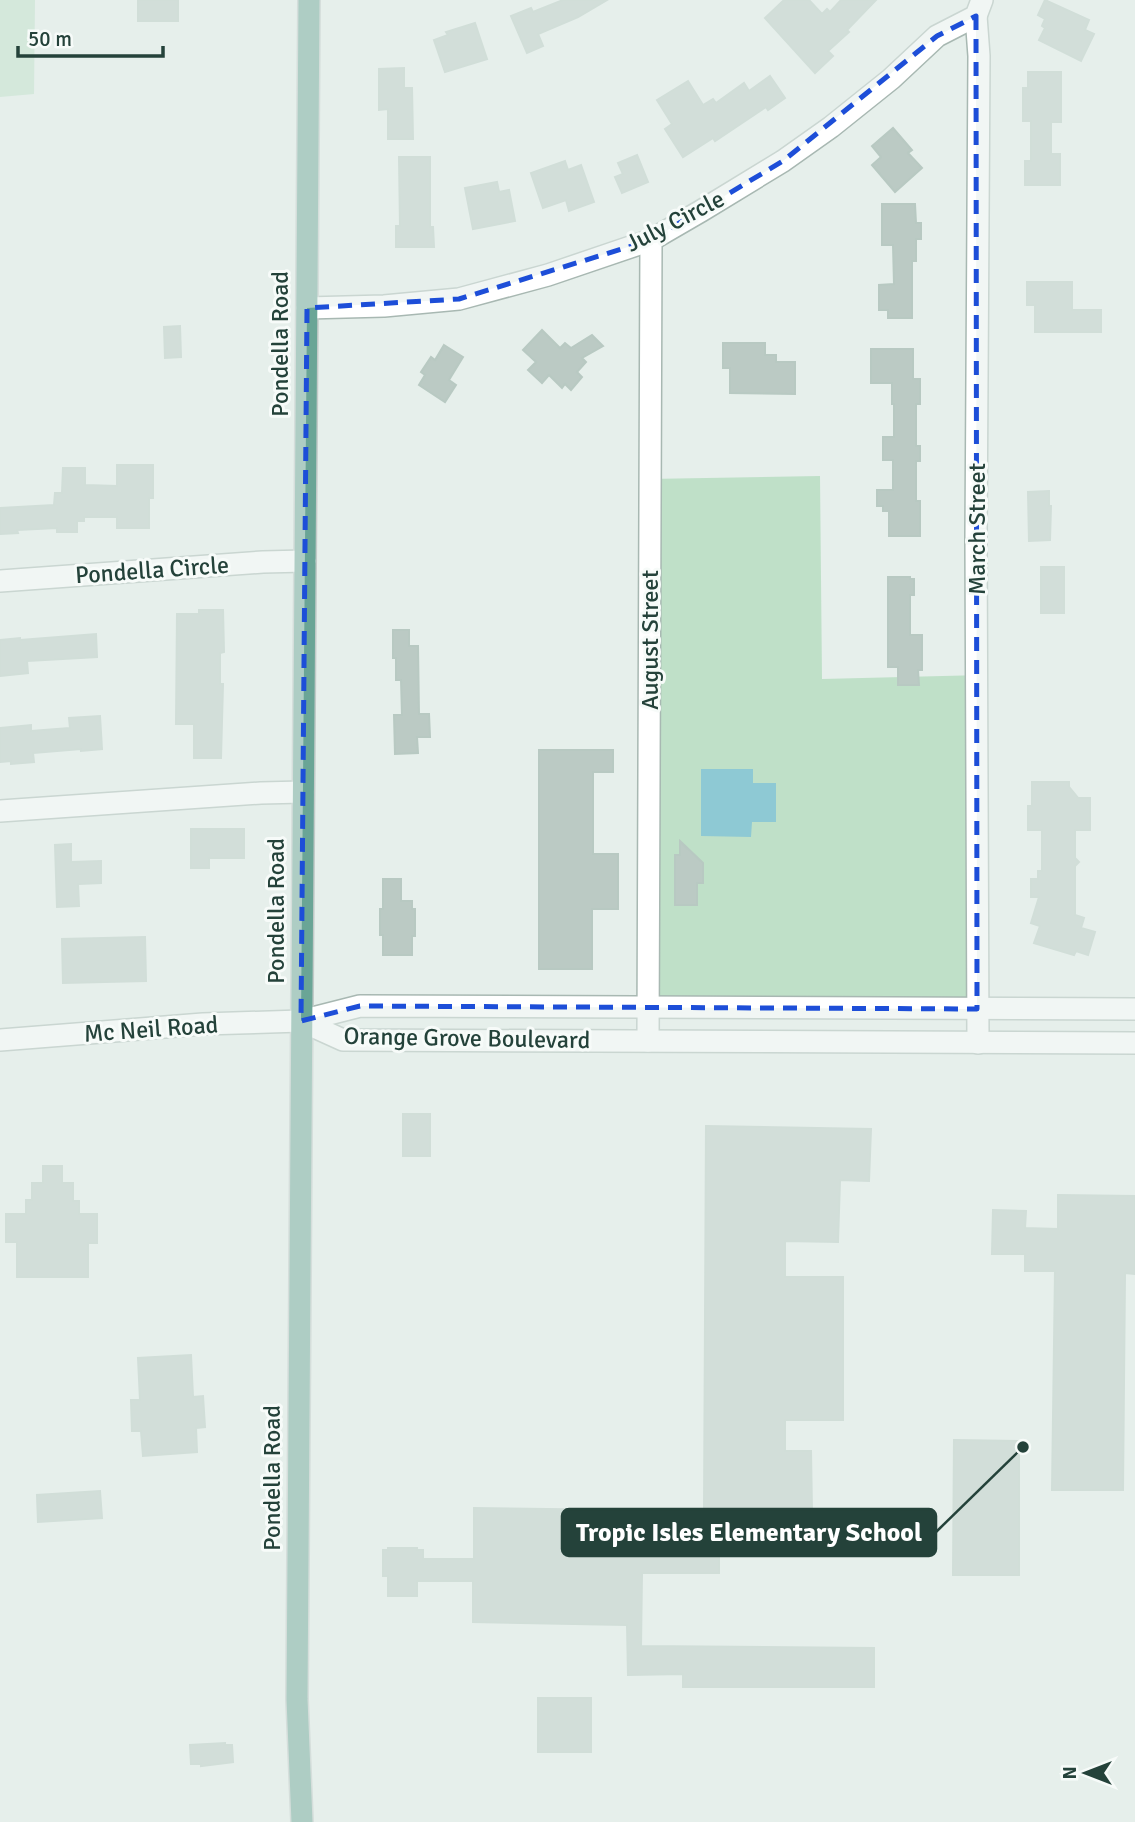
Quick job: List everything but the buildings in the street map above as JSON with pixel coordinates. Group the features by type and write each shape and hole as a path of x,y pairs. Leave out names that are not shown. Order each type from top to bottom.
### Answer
{"main road":[{"name":"Pondella Road","path":"302,1822 297,1699 309,0"}],"street":[{"name":"July Circle","path":"307,308 384,306 458,299 548,275 651,240 793,154 881,87 937,36 979,8"},
{"name":"March Street","path":"978,1043 976,524 979,8"},
{"name":"August Street","path":"648,1041 651,240"},
{"name":"Pondella Circle","path":"0,581 305,561"},
{"path":"0,811 303,792"},
{"name":"Orange Grove Boulevard","path":"301,1021 360,1006 1135,1009"},
{"path":"512,1007 512,1041"},
{"name":"Orange Grove Boulevard","path":"301,1021 344,1040 1135,1043"},
{"name":"Mc Neil Road","path":"0,1040 203,1024 301,1021"}],"highlighted area":[{"path":"976,16 977,1009 360,1006 301,1021 307,308 459,299 651,240 783,161 937,36"}],"green space":[{"path":"0,0 35,0 34,94 0,97"},
{"path":"820,476 822,679 983,675 985,998 654,997 648,479"}],"water":[{"path":"701,769 753,769 753,783 776,783 776,822 752,822 751,837 701,836"}],"place":[{"name":"Tropic Isles Elementary School","path":"1023,1447"}]}
